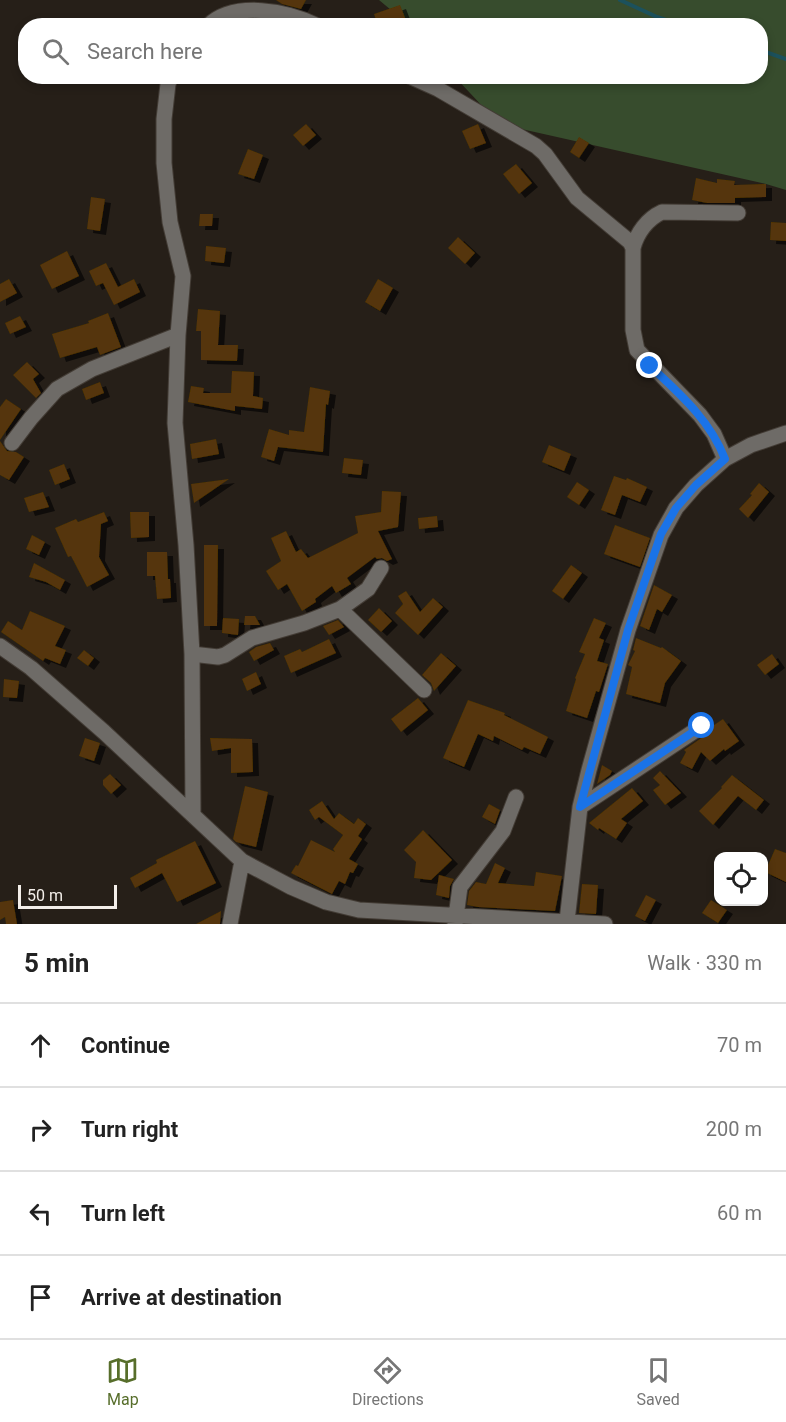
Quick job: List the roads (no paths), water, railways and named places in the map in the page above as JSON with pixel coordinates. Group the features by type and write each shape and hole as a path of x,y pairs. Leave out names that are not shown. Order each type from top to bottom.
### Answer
{"street":[{"path":"218,18 224,13 242,10 271,11 300,18"},
{"path":"168,84 164,119 164,163 170,222 183,276 175,423 186,545 192,654 193,814"},
{"path":"427,84 536,146 545,154 577,198 626,237 633,248"},
{"path":"725,459 714,434 700,415 637,350 633,330 633,248 639,232 654,216 662,212 738,213"},
{"path":"12,443 57,389 92,369 178,335"},
{"path":"567,921 580,807 628,630 661,534 676,508 696,485 725,459 751,445 786,433"},
{"path":"192,654 218,657 225,655 252,638 304,623 340,609 368,589 381,568"},
{"path":"340,609 424,690"},
{"path":"0,646 39,675 242,861 291,887 336,906 358,910 456,920 567,921 605,924"},
{"path":"580,807 702,726"},
{"path":"456,920 459,892 463,882 503,831 516,797"},
{"path":"230,924 242,861"}],"waterway":[{"path":"620,0 660,18"},
{"path":"768,53 786,59"}]}
